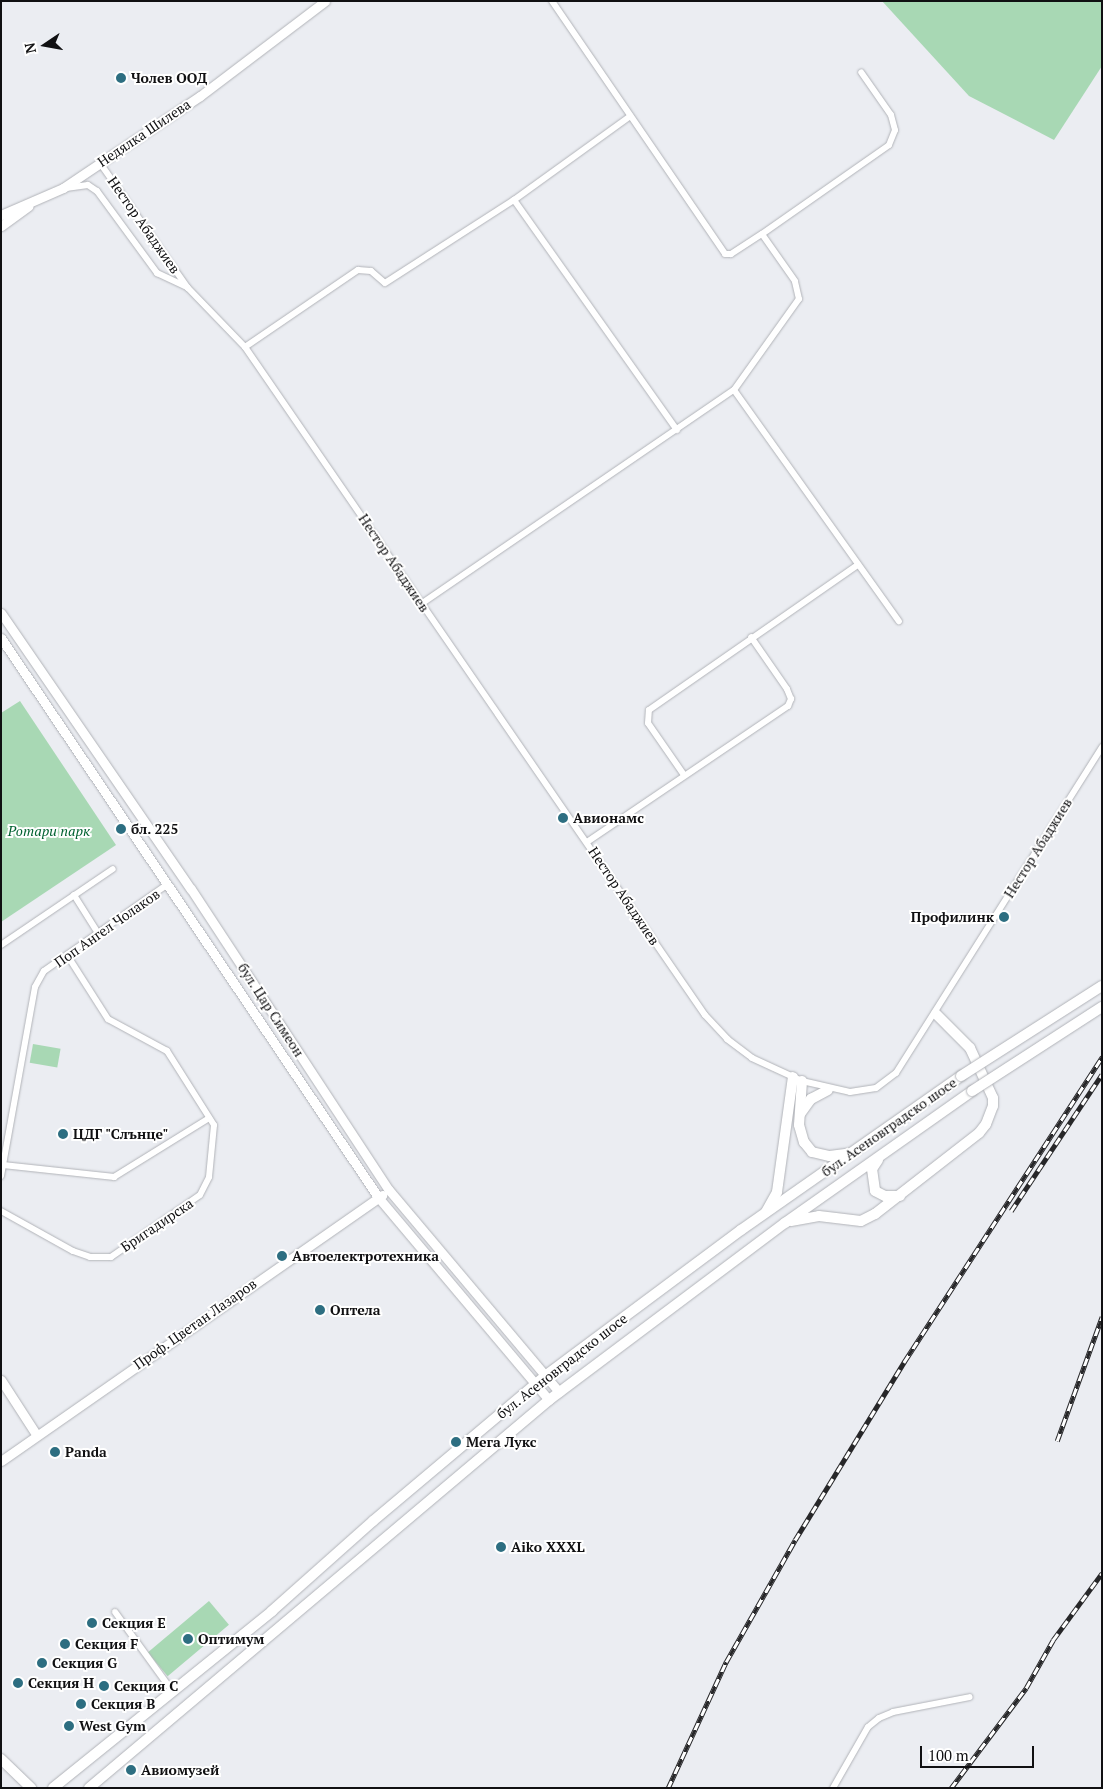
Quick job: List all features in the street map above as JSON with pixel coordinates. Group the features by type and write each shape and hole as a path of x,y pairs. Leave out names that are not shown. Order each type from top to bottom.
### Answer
{"main road":[{"name":"Недялка Шилева","path":"1,215 31,204 63,188 200,96 325,1"},
{"name":"Недялка Шилева","path":"1,226 17,217 31,204"},
{"name":"бул. Цар Симеон","path":"3,618 191,889 389,1190 559,1392"},
{"name":"бул. Цар Симеон","path":"1,638 378,1198 549,1400"},
{"name":"бул. Асеновградско шосе","path":"53,1788 173,1692 545,1376 766,1213 961,1076 1102,986"},
{"name":"бул. Асеновградско шосе","path":"89,1788 559,1392 786,1223 972,1091 1102,1007"},
{"path":"786,1223 819,1216 861,1221 900,1196 979,1134 993,1106 992,1098 970,1048 936,1014"},
{"path":"797,1079 799,1114 804,1142 812,1152 830,1156 855,1152"},
{"path":"766,1213 777,1192 797,1079"},
{"path":"799,1114 811,1099 828,1090"},
{"path":"882,1155 872,1169 875,1191 885,1196 900,1196"},
{"name":"Проф. Цветан Лазаров","path":"1,1461 36,1434 389,1190"},
{"path":"1,1380 36,1434"},
{"path":"1,1759 31,1788"}],"street":[{"path":"552,1 719,249 731,254 890,145 895,130 891,115 861,72"},
{"path":"245,347 358,270 371,270 385,283 514,200 629,117"},
{"name":"Нестор Абаджиев","path":"100,163 188,288 245,347 705,1016 727,1039 752,1058 797,1079 828,1090 850,1092 876,1088 896,1073 936,1014 1102,747"},
{"name":"Нестор Абаджиев","path":"63,188 88,185 97,191 157,273 188,288"},
{"path":"514,200 677,430"},
{"path":"421,604 734,390 799,299 795,281 762,234"},
{"path":"734,390 899,621"},
{"path":"684,776 648,723 649,710 751,637 858,565"},
{"path":"587,842 788,706 791,699 787,689 751,637"},
{"path":"2,945 113,869"},
{"name":"Поп Ангел Чолаков","path":"1,1176 35,987 44,972 168,884"},
{"path":"74,895 98,933"},
{"name":"Бригадирска","path":"1,1211 73,1251 90,1257 110,1256 200,1196 210,1177 214,1125 168,1051 108,1019 67,955"},
{"path":"3,1165 114,1176 209,1118"},
{"path":"115,1612 173,1692"},
{"path":"833,1788 868,1727 879,1718 893,1712 970,1697"}],"green space":[{"path":"882,1 1102,1 1102,66 1054,140 969,96"},
{"name":"Ротари парк","path":"20,701 116,845 1,922 1,713"},
{"path":"33,1044 61,1049 57,1068 30,1063"},
{"name":"Оптимум","path":"209,1601 229,1625 168,1676 148,1652"}],"railway":[{"path":"668,1788 726,1662 795,1540 904,1362 1102,1057"},
{"path":"1011,1211 1102,1074"},
{"path":"1057,1441 1102,1317"},
{"path":"951,1788 1026,1688 1053,1640 1102,1573"}],"place":[{"name":"Чолев ООД","path":"121,78"},
{"name":"Авионамс","path":"563,818"},
{"name":"бл. 225","path":"121,829"},
{"name":"Профилинк","path":"1004,917"},
{"name":"ЦДГ \"Слънце\"","path":"63,1134"},
{"name":"Автоелектротехника","path":"282,1256"},
{"name":"Оптела","path":"320,1310"},
{"name":"Мега Лукс","path":"456,1442"},
{"name":"Panda","path":"55,1452"},
{"name":"Aiko XXXL","path":"501,1547"},
{"name":"Секция E","path":"92,1623"},
{"name":"Оптимум","path":"188,1639"},
{"name":"Секция F","path":"65,1644"},
{"name":"Секция G","path":"42,1663"},
{"name":"Секция H","path":"18,1683"},
{"name":"Секция C","path":"104,1686"},
{"name":"Секция B","path":"81,1704"},
{"name":"West Gym","path":"69,1726"},
{"name":"Авиомузей","path":"131,1770"}]}
